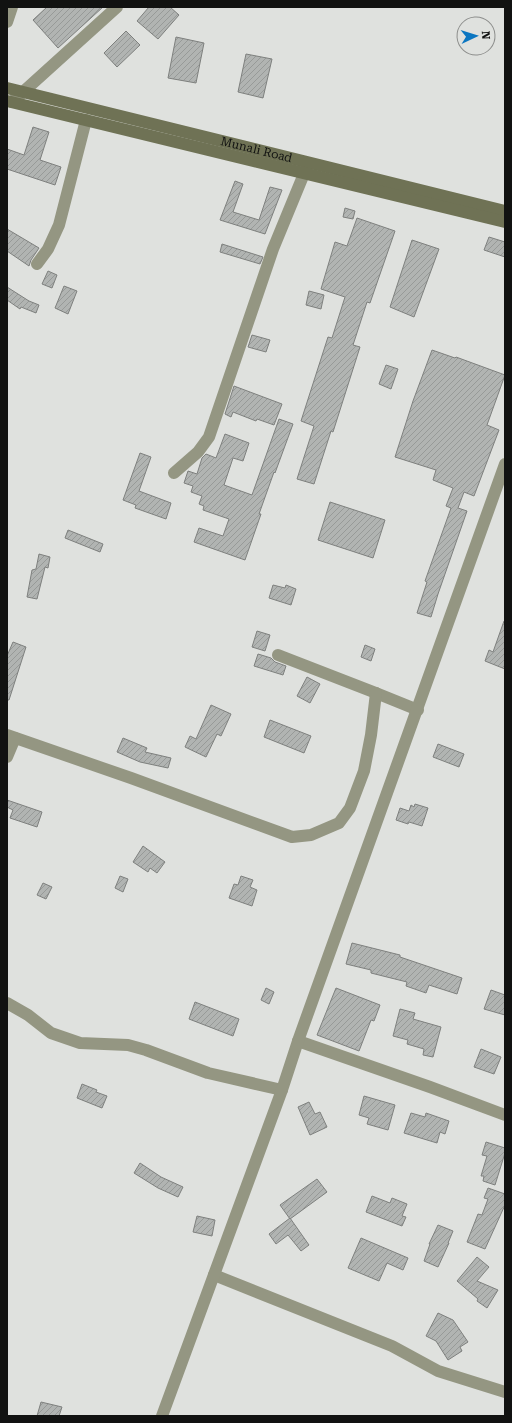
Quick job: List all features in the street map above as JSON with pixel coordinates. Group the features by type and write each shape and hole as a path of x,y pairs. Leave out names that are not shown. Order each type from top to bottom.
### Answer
{"main road":[{"name":"Munali Road","path":"7,88 505,222"},
{"name":"Munali Road","path":"10,102 86,120 505,211"}],"street":[{"path":"7,22 12,7"},
{"path":"10,102 24,92 117,7"},
{"path":"37,264 48,248 59,225 86,120"},
{"path":"174,473 198,452 210,437 273,249 307,168"},
{"path":"162,1416 282,1090 298,1041 505,464"},
{"path":"278,655 418,710"},
{"path":"7,757 11,736 138,780 292,837 311,835 339,823 350,808 364,771 371,735 376,693"},
{"path":"7,1003 28,1015 51,1033 80,1043 128,1045 146,1050 208,1073 282,1090"},
{"path":"298,1041 505,1115"},
{"path":"214,1275 392,1346 438,1371 505,1392"}],"building":[{"path":"47,7 103,7 58,48 33,20"},
{"path":"149,7 170,7 179,15 158,39 137,21"},
{"path":"126,31 140,45 117,67 104,53"},
{"path":"176,37 204,43 196,83 168,78"},
{"path":"246,54 272,59 263,98 238,92"},
{"path":"33,127 49,132 40,160 61,167 55,185 7,169 7,149 24,155"},
{"path":"235,181 243,184 233,212 259,220 270,187 282,190 265,234 220,220"},
{"path":"345,208 355,211 353,219 343,217"},
{"path":"357,218 395,231 370,303 367,302 353,345 360,347 333,432 331,431 314,484 297,479 314,426 301,421 328,337 332,338 345,297 321,289 335,242 347,246"},
{"path":"7,229 39,248 29,266 7,251"},
{"path":"489,237 505,242 505,257 484,250"},
{"path":"412,240 439,249 414,317 390,307"},
{"path":"222,244 263,257 260,264 220,252"},
{"path":"48,271 57,275 52,288 42,284"},
{"path":"64,286 77,291 68,314 55,308"},
{"path":"7,287 29,301 39,305 36,313 21,307 20,309 7,300"},
{"path":"309,291 324,295 321,309 306,305"},
{"path":"252,335 270,340 266,352 248,347"},
{"path":"432,350 505,375 487,425 499,430 474,496 464,492 458,508 467,511 431,617 417,613 427,582 425,581 451,508 446,506 453,488 433,480 436,470 395,457 413,401"},
{"path":"386,365 398,369 391,389 379,384"},
{"path":"234,386 282,404 274,425 257,419 256,421 233,412 231,417 225,414"},
{"path":"279,419 293,424 259,514 261,514 245,560 194,542 199,528 223,536 229,519 203,510 204,506 199,504 202,496 191,492 193,486 184,483 188,471 197,474 202,458 206,454 216,458 225,434 249,443 243,461 233,458 224,485 252,495"},
{"path":"140,453 151,457 139,491 171,503 166,519 135,508 136,505 123,500"},
{"path":"330,502 385,520 373,558 318,540"},
{"path":"68,530 103,544 100,552 65,538"},
{"path":"39,554 50,557 48,568 45,567 37,599 27,597 32,570 36,569"},
{"path":"273,585 285,588 286,585 296,589 291,605 269,598"},
{"path":"504,621 505,669 485,661 489,650 493,652"},
{"path":"257,631 270,635 265,651 252,647"},
{"path":"13,642 26,647 9,700 7,700 7,656"},
{"path":"365,645 375,649 371,661 361,657"},
{"path":"258,654 271,658 275,662 286,666 283,675 254,666"},
{"path":"307,677 320,684 310,703 297,696"},
{"path":"211,705 231,714 221,736 217,734 206,757 185,747 190,736 196,739"},
{"path":"270,720 311,736 304,753 264,737"},
{"path":"123,738 147,748 145,752 171,758 168,768 140,762 117,752"},
{"path":"438,744 464,754 459,767 433,757"},
{"path":"7,800 42,812 37,827 10,818 13,810 7,807"},
{"path":"415,804 428,808 422,826 396,820 400,808 409,811 411,805 414,807"},
{"path":"143,846 165,862 157,873 150,868 148,872 133,862"},
{"path":"120,876 128,879 123,892 115,888"},
{"path":"241,876 253,880 250,887 257,890 252,906 229,898 234,884 238,885"},
{"path":"43,883 52,887 46,899 37,895"},
{"path":"352,943 400,955 400,957 462,978 457,994 429,985 426,993 406,986 407,982 371,973 371,970 346,964"},
{"path":"266,988 274,992 269,1004 261,1000"},
{"path":"336,988 380,1005 374,1021 371,1020 359,1051 317,1035"},
{"path":"491,990 505,995 505,1015 484,1009"},
{"path":"195,1002 239,1019 233,1036 189,1019"},
{"path":"400,1009 415,1013 413,1019 441,1027 433,1057 423,1055 424,1049 407,1044 408,1040 393,1036"},
{"path":"481,1049 501,1057 494,1074 474,1067"},
{"path":"82,1084 107,1096 102,1108 77,1098"},
{"path":"364,1096 395,1105 388,1130 367,1124 369,1118 359,1115"},
{"path":"309,1102 315,1114 320,1112 327,1127 310,1135 298,1107"},
{"path":"411,1113 425,1117 426,1113 449,1121 445,1134 440,1132 437,1143 404,1133"},
{"path":"486,1142 505,1148 505,1153 495,1185 483,1181 484,1176 481,1176 487,1156 482,1155"},
{"path":"140,1163 161,1177 183,1187 178,1197 158,1188 134,1173"},
{"path":"317,1179 327,1192 290,1219 280,1205"},
{"path":"488,1188 505,1194 505,1205 485,1249 467,1242 478,1214 482,1215 488,1199 484,1198"},
{"path":"372,1196 390,1203 392,1198 407,1204 402,1216 406,1217 402,1226 366,1212"},
{"path":"197,1216 215,1220 212,1236 193,1232"},
{"path":"290,1218 309,1245 301,1251 288,1235 276,1244 269,1234"},
{"path":"438,1225 453,1231 438,1267 424,1261 429,1244"},
{"path":"361,1238 408,1258 403,1270 387,1263 379,1281 348,1268"},
{"path":"477,1257 489,1267 477,1281 498,1290 487,1308 477,1301 478,1299 457,1281"},
{"path":"438,1313 453,1320 468,1342 460,1347 462,1351 448,1360 436,1341 426,1336"},
{"path":"41,1402 62,1407 59,1416 37,1416"}]}
